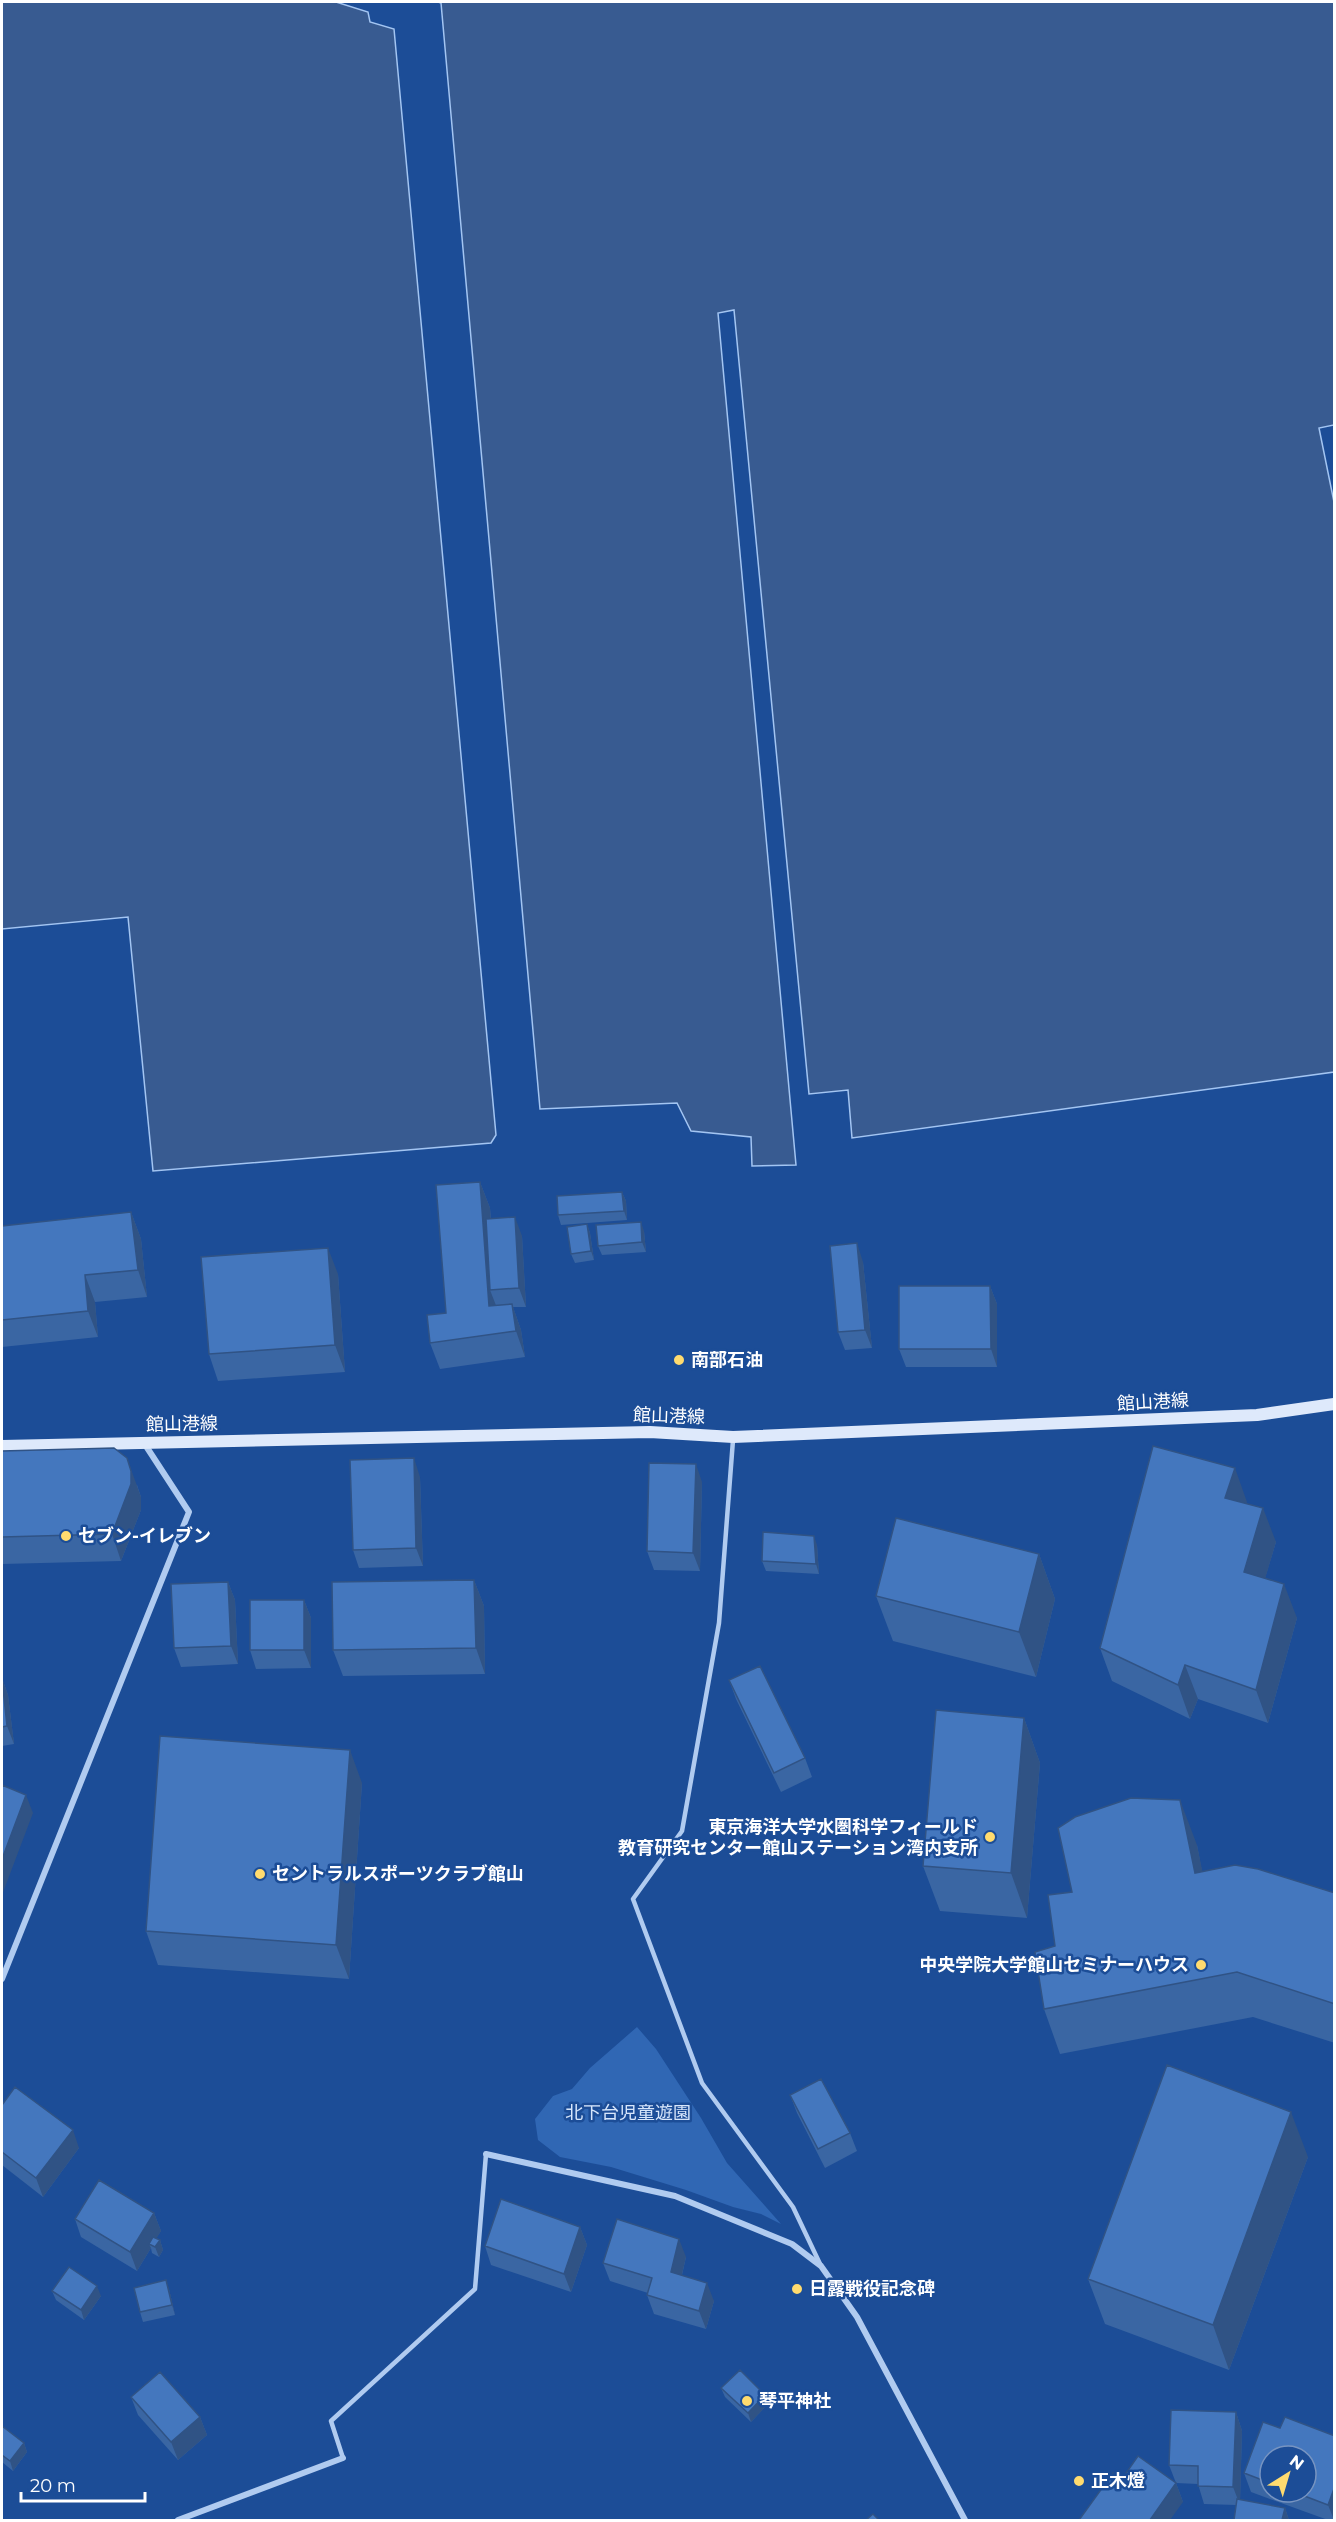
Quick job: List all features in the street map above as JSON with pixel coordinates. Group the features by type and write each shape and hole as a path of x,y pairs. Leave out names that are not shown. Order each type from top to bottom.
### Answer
{"main road":[{"name":"館山港線","path":"2,1446 650,1432 733,1437 1257,1415 1335,1404"}],"street":[{"path":"2,1979 189,1512 144,1442"},
{"path":"486,2154 675,2196 792,2244 821,2266 857,2317 965,2520"},
{"path":"178,2520 343,2458"}],"lane":[{"path":"733,1437 719,1623 682,1831 633,1899 702,2083 793,2207 821,2266"},
{"path":"343,2458 331,2421 476,2289 486,2154"}],"green space":[{"name":"北下台児童遊園","path":"637,2027 656,2049 727,2163 781,2224 761,2214 611,2167 560,2157 538,2140 535,2119 553,2096 572,2089 590,2068"}],"shaded area":[{"path":"2,2 336,2 368,12 370,22 394,29 496,1135 491,1143 153,1171 128,917 2,929"},
{"path":"438,2 1334,2 1334,425 1319,428 1334,502 1334,1072 852,1138 848,1090 809,1094 734,310 718,313 796,1165 752,1166 751,1137 691,1131 677,1103 540,1109 441,3"}],"building":[{"path":"480,1182 489,1306 512,1304 516,1331 430,1343 427,1315 446,1313 436,1185"},
{"path":"622,1192 624,1211 558,1215 557,1196"},
{"path":"131,1212 138,1270 85,1275 88,1311 2,1320 2,1226"},
{"path":"515,1217 519,1288 490,1290 486,1219"},
{"path":"641,1222 642,1242 598,1246 596,1225"},
{"path":"587,1224 591,1251 571,1254 567,1227"},
{"path":"857,1243 865,1330 838,1332 830,1246"},
{"path":"328,1248 335,1345 209,1354 201,1257"},
{"path":"899,1286 990,1286 991,1349 899,1349"},
{"path":"1153,1446 1235,1468 1225,1498 1263,1508 1244,1572 1284,1584 1256,1690 1185,1665 1178,1685 1100,1648"},
{"name":"セブン-イレブン","path":"114,1448 127,1458 131,1471 131,1484 112,1534 2,1537 2,1451"},
{"path":"414,1458 416,1548 353,1550 350,1460"},
{"path":"649,1463 696,1464 693,1553 647,1551"},
{"path":"896,1518 1039,1554 1019,1632 876,1596"},
{"path":"763,1532 814,1536 816,1564 762,1561"},
{"path":"474,1580 476,1648 333,1650 332,1582"},
{"path":"228,1582 231,1646 174,1648 171,1584"},
{"path":"250,1600 304,1600 304,1650 250,1650"},
{"path":"760,1666 805,1758 774,1773 729,1680"},
{"path":"2,1679 7,1726 2,1727"},
{"path":"936,1710 1024,1718 1011,1873 923,1866"},
{"name":"セントラルスポーツクラブ館山","path":"160,1736 350,1750 336,1945 146,1931"},
{"path":"2,1785 26,1795 2,1859"},
{"name":"中央学院大学館山セミナーハウス","path":"1131,1798 1180,1800 1195,1873 1235,1865 1258,1869 1335,1893 1335,2004 1237,1972 1044,2009 1035,1952 1055,1946 1048,1895 1072,1892 1058,1828 1075,1817"},
{"path":"1167,2065 1291,2112 1213,2325 1088,2279"},
{"path":"821,2079 850,2133 818,2149 790,2095"},
{"path":"15,2087 73,2130 36,2178 2,2152 2,2105"},
{"path":"99,2180 154,2213 130,2252 75,2219"},
{"path":"501,2199 580,2227 564,2274 485,2246"},
{"path":"617,2219 679,2239 671,2272 707,2283 699,2311 647,2295 652,2278 603,2263"},
{"path":"153,2237 160,2240 155,2247 149,2244"},
{"path":"69,2267 97,2286 81,2310 52,2291"},
{"path":"166,2280 172,2305 140,2312 134,2288"},
{"name":"琴平神社","path":"740,2370 765,2395 748,2413 721,2388"},
{"path":"160,2372 200,2417 171,2442 131,2397"},
{"path":"1171,2410 1236,2412 1233,2487 1198,2486 1198,2466 1169,2465"},
{"path":"1285,2417 1335,2436 1335,2486 1328,2505 1318,2501 1318,2444 1258,2444 1258,2478 1244,2473 1263,2422 1280,2428"},
{"path":"2,2426 24,2443 10,2461 2,2455"},
{"path":"1138,2456 1176,2483 1150,2520 1079,2520 1113,2473 1122,2479"},
{"path":"1237,2499 1285,2508 1282,2520 1234,2520"},
{"path":"873,2514 879,2520 866,2520"}],"place":[{"name":"南部石油","path":"679,1360"},
{"name":"セブン-イレブン","path":"66,1536"},
{"name":"東京海洋大学水圏科学フィールド 教育研究センター館山ステーション湾内支所","path":"990,1837"},
{"name":"セントラルスポーツクラブ館山","path":"260,1874"},
{"name":"中央学院大学館山セミナーハウス","path":"1201,1965"},
{"name":"日露戦役記念碑","path":"797,2289"},
{"name":"琴平神社","path":"747,2401"},
{"name":"正木燈","path":"1079,2481"}]}
